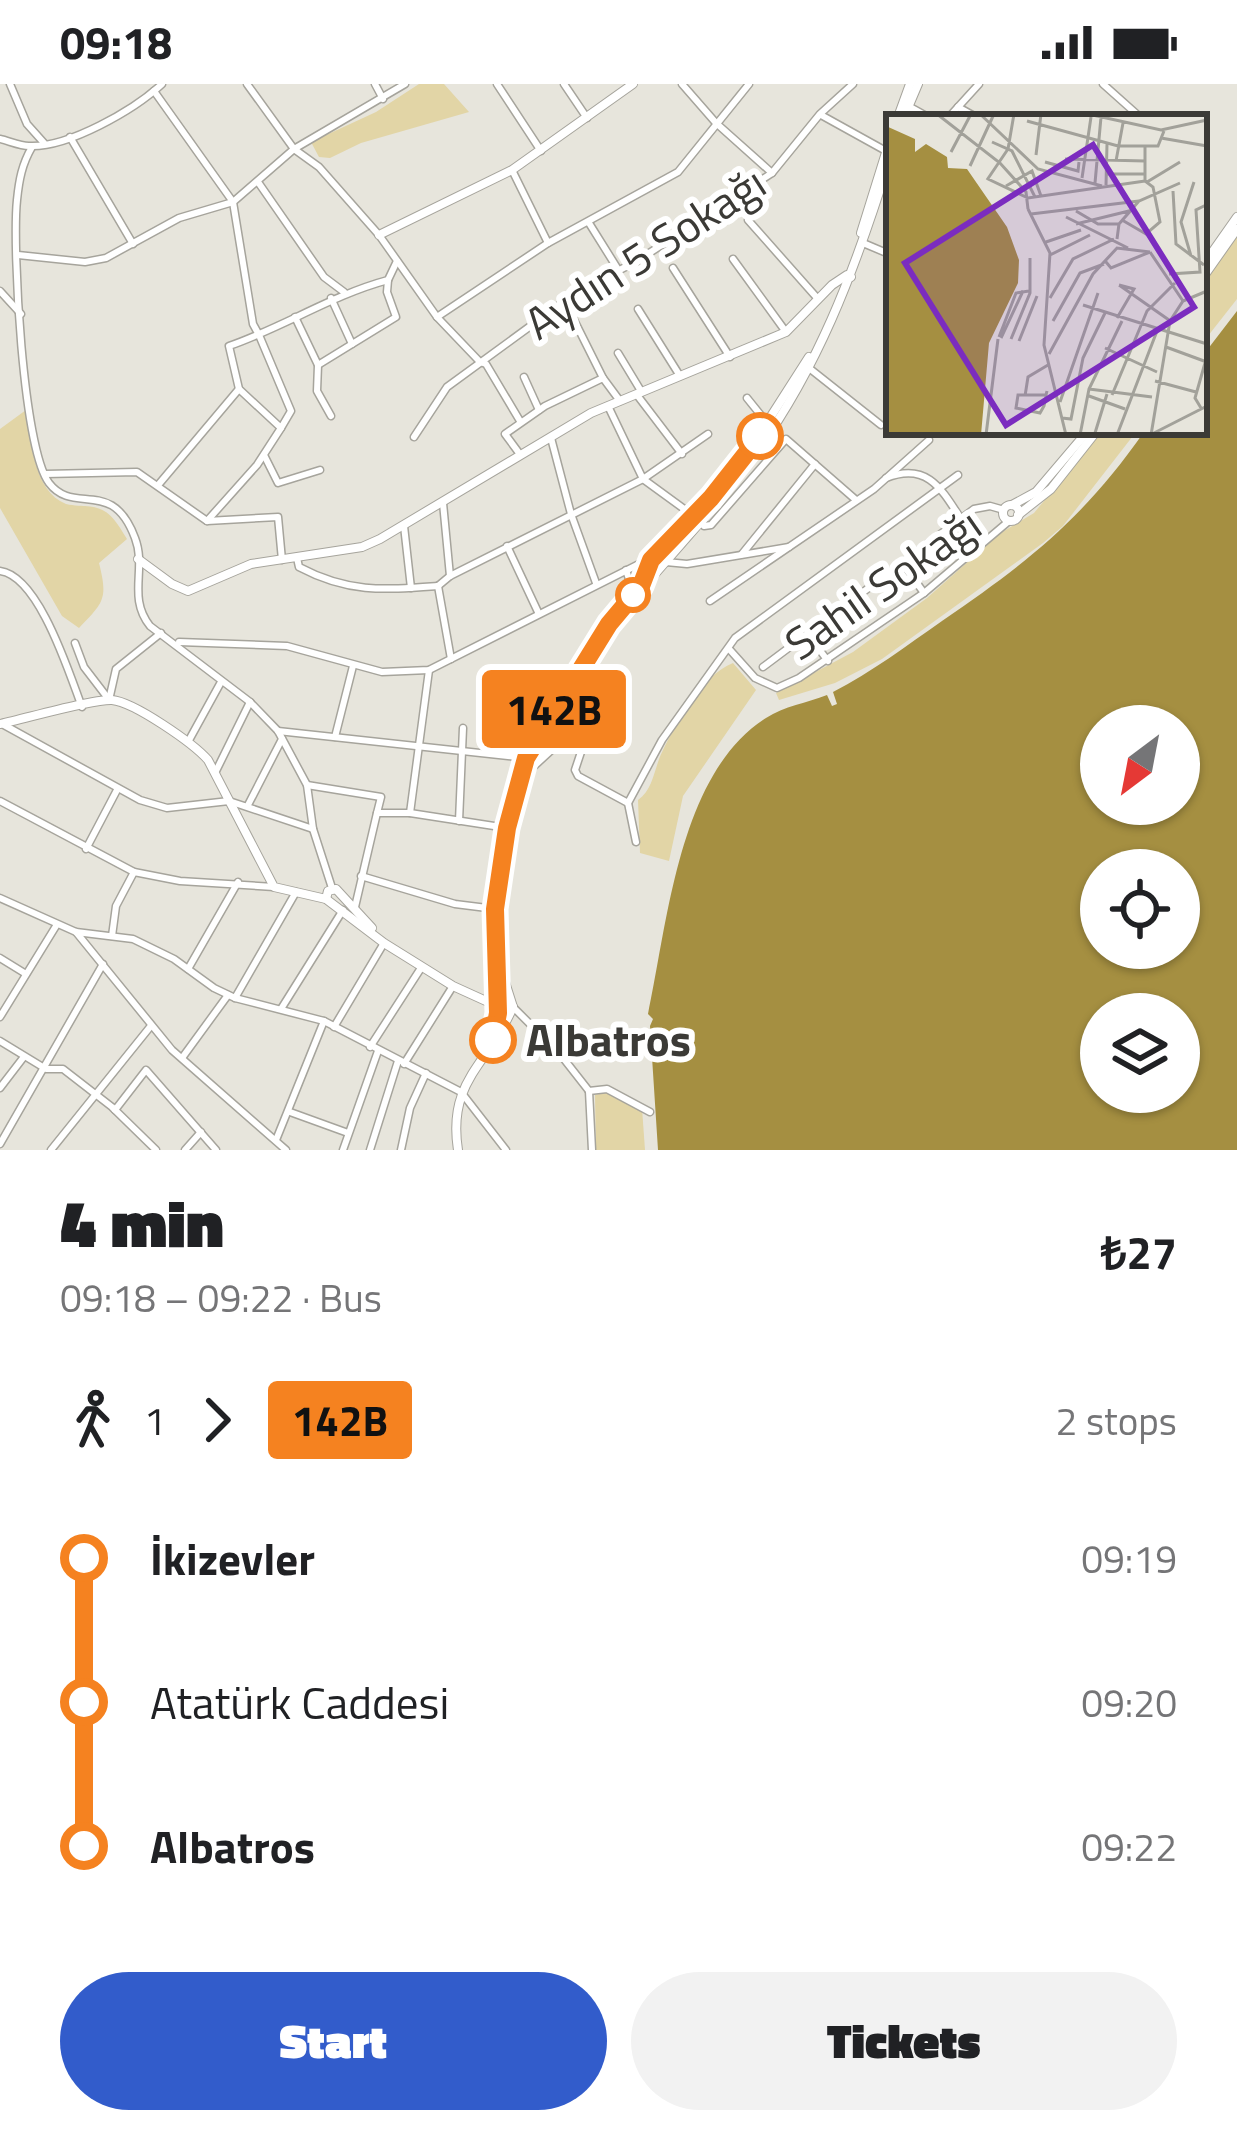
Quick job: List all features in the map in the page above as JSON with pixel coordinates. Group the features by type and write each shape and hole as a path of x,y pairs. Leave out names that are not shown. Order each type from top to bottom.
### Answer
{"street":[{"path":"10,84 27,124 44,143"},
{"path":"0,139 32,147 70,137 102,124 162,84"},
{"path":"247,84 294,149 319,167 379,236 437,317 490,369 520,421"},
{"path":"375,84 383,99"},
{"path":"18,255 85,262 133,244 179,218 233,202 294,149 405,84"},
{"path":"497,84 541,152"},
{"path":"564,84 586,118"},
{"path":"379,236 512,170 633,84"},
{"path":"682,84 716,123 772,172"},
{"path":"437,317 548,244 678,172 749,84"},
{"name":"Aydın 5 Sokağı","path":"413,437 447,386 565,302 707,218 772,172 820,114 853,84"},
{"path":"903,114 914,84"},
{"path":"902,114 914,84"},
{"path":"952,114 979,84"},
{"path":"1103,84 1137,114"},
{"path":"154,92 233,202 246,292 291,411 264,455 207,520"},
{"path":"908,106 923,114"},
{"path":"958,107 971,114"},
{"path":"820,114 886,150"},
{"path":"70,137 133,244"},
{"path":"32,147 22,163 16,205 34,440 45,474 52,487 69,496 104,498 114,504 135,537 140,614 250,702 280,735 308,784 313,829 332,888 343,895 345,909"},
{"path":"697,518 768,424 818,341 847,281 886,157"},
{"path":"493,1042 495,909 507,828 527,755 598,640 659,559 758,449 809,368 863,243 886,158"},
{"path":"512,170 548,244"},
{"path":"258,182 324,278 344,292"},
{"path":"1207,260 1237,217"},
{"path":"748,220 818,299"},
{"path":"589,223 619,271"},
{"path":"1207,272 1237,229"},
{"path":"863,243 886,253"},
{"path":"733,259 786,332"},
{"path":"318,365 397,317 387,292 397,262"},
{"path":"673,268 730,357"},
{"path":"281,428 239,389 229,346 344,292 388,280"},
{"path":"138,559 188,591 251,564 362,547 443,503 550,435 786,332 832,285 847,281"},
{"path":"0,291 21,314"},
{"path":"331,298 352,344"},
{"path":"565,302 603,378 620,401"},
{"path":"638,309 680,376"},
{"path":"295,317 318,365 317,391 331,416"},
{"path":"618,353 639,393 682,454"},
{"path":"809,368 881,425"},
{"path":"524,377 539,410"},
{"path":"519,453 505,434 539,410 603,378"},
{"path":"159,484 239,389"},
{"path":"747,398 768,424"},
{"path":"608,406 643,479 704,526 711,525 785,440 856,500"},
{"path":"298,558 299,568 332,585 438,586 643,479 708,434"},
{"path":"550,435 596,584"},
{"path":"1014,518 1008,508 1036,492 1088,435"},
{"path":"730,650 776,688 828,661 924,593 1051,489 1089,435"},
{"path":"710,602 856,500 929,440"},
{"path":"264,455 278,483 320,470"},
{"path":"742,554 814,464"},
{"path":"45,474 137,472 207,520 278,517 281,560"},
{"path":"885,478 926,474 941,487 961,519"},
{"path":"636,842 628,803 697,688 735,638 958,475"},
{"path":"443,503 450,576"},
{"name":"Sahil Sokağı","path":"763,667 961,519 982,506 1008,508"},
{"path":"404,525 411,588"},
{"path":"507,546 538,612"},
{"path":"175,642 287,646 382,672 429,670 596,584 659,559 687,564 791,547"},
{"path":"903,564 924,593"},
{"path":"0,571 11,574 50,623 82,707"},
{"path":"628,574 638,590"},
{"path":"438,586 451,659"},
{"path":"109,700 116,669 161,633"},
{"path":"809,636 828,661"},
{"path":"75,643 85,667 109,700"},
{"path":"335,737 352,666"},
{"path":"745,667 763,667 768,682"},
{"path":"410,813 429,670"},
{"path":"188,742 222,681"},
{"path":"0,724 109,700 128,706 188,742 216,771 274,887"},
{"path":"216,771 250,702"},
{"path":"0,724 117,790 167,808 229,802 313,829"},
{"path":"459,821 464,728"},
{"path":"517,782 570,733 584,733 586,743 575,770 578,776 628,803"},
{"path":"280,735 548,756"},
{"path":"248,806 280,735"},
{"path":"527,755 532,767"},
{"path":"280,1010 361,876 381,797 308,784"},
{"path":"86,849 117,790"},
{"path":"0,801 134,872 274,887 326,899 421,968 496,1006 513,1007"},
{"path":"377,813 410,813 507,828"},
{"path":"112,936 116,906 134,872"},
{"path":"361,876 455,904 495,909"},
{"path":"188,969 238,882"},
{"path":"326,899 332,888"},
{"path":"182,1058 232,996 296,892"},
{"path":"0,898 56,926 134,939 232,996 324,1021 461,1092 506,1150"},
{"path":"0,1017 56,926"},
{"path":"76,932 150,1027 286,1150"},
{"path":"334,1027 384,943"},
{"path":"496,950 513,1007 590,1091 592,1150"},
{"path":"0,958 26,974"},
{"path":"0,1144 103,964"},
{"path":"343,1150 374,1049 421,968"},
{"path":"370,1150 401,1063 453,986"},
{"path":"466,991 509,990"},
{"path":"458,1150 454,1127 461,1092 513,1007"},
{"path":"276,1140 324,1021"},
{"path":"51,1150 150,1027"},
{"path":"0,1041 46,1069 64,1069 156,1150"},
{"path":"0,1088 24,1057"},
{"path":"115,1110 146,1070 216,1150"},
{"path":"401,1150 410,1108 426,1073"},
{"path":"590,1091 607,1090 650,1112"},
{"path":"290,1112 348,1133"},
{"path":"185,1150 201,1132"}],"shaded area":[{"path":"419,84 444,84 469,112 361,143 330,158 319,157 311,142 376,112"},
{"path":"1237,236 1237,299 1207,337 1207,279"},
{"path":"1237,311 1237,1150 658,1150 653,1019 648,1014 682,852 714,774 737,743 766,718 827,695 832,706 837,704 833,692 889,658 1028,558 1099,490 1142,435 1207,435 1207,350"},
{"path":"26,410 36,463 47,488 66,504 106,512 127,539 99,563 102,599 79,628 62,616 0,508 0,429"},
{"path":"1099,435 1134,435 1063,526 1043,543 882,659 835,683 779,700 776,693 853,652 927,598 999,534 1034,513"},
{"path":"733,663 756,690 683,796 669,861 640,853 638,800 692,700 711,678"},
{"path":"610,1091 642,1108 645,1150 596,1150 595,1095"}],"bus line":[{"name":"142B","path":"493,1040 498,1013 495,909 518,776 578,670 641,586 651,560 711,498 760,436"}],"place":[{"name":"Albatros","path":"493,1040"}]}
